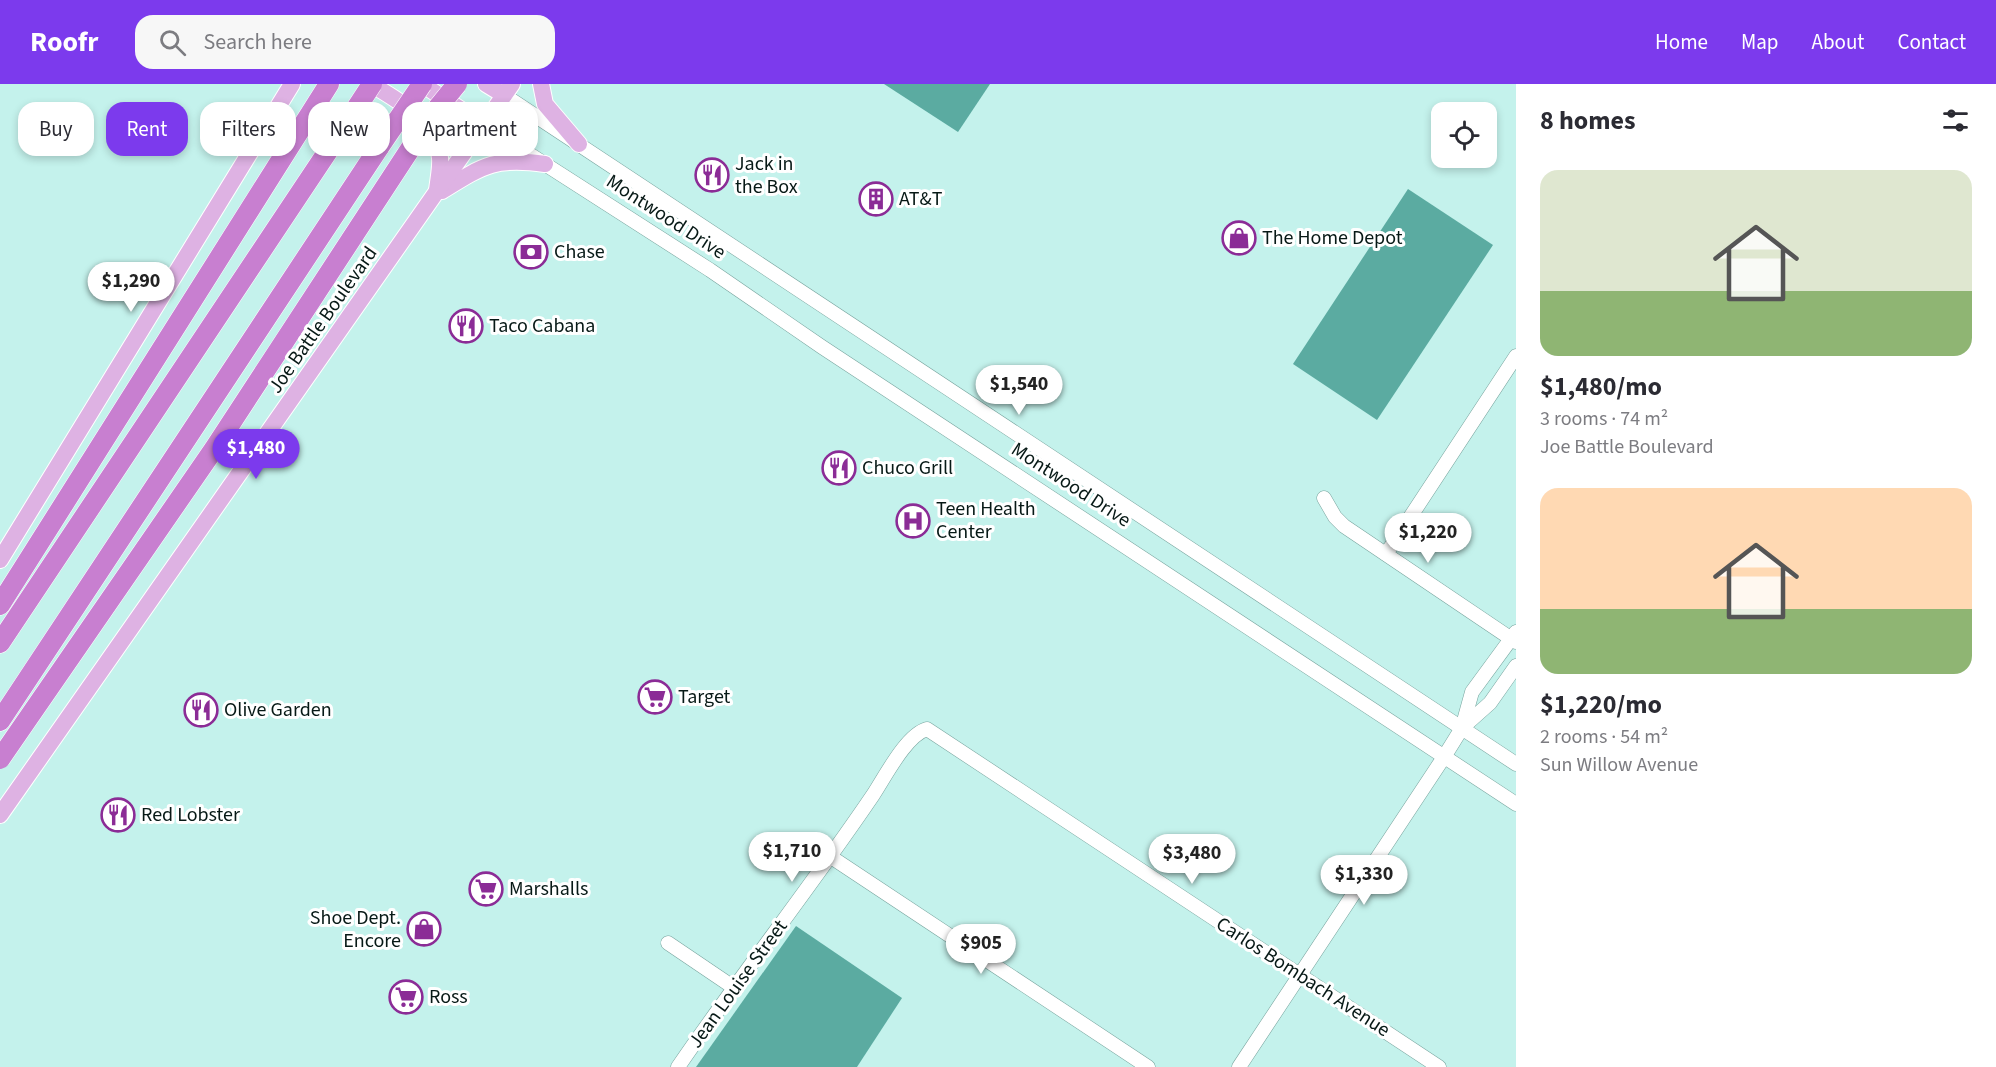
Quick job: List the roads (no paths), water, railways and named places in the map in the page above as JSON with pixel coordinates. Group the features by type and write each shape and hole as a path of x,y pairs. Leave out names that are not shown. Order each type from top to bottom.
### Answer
{"highway":[{"path":"0,605 329,84"},
{"path":"0,643 371,84"},
{"path":"0,721 422,84"},
{"path":"0,759 214,448 435,111 457,84"}],"main road":[{"path":"0,560 288,90 300,84"},
{"path":"371,84 419,117 436,138 441,161 436,195"},
{"name":"Montwood Drive","path":"422,84 449,102"},
{"name":"Montwood Drive","path":"486,84 508,90"},
{"path":"541,84 545,104 579,144"},
{"name":"Joe Battle Boulevard","path":"0,815 463,156"},
{"path":"436,195 481,167 498,161 545,164"}],"street":[{"name":"Montwood Drive","path":"508,90 579,144 1516,764"},
{"name":"Montwood Drive","path":"532,156 710,270 822,347 1516,804"},
{"path":"1386,554 1516,356"},
{"path":"1239,1067 1444,757 1462,728 1472,692 1514,638 1344,526 1335,517 1324,498"},
{"path":"1462,728 1490,703 1516,666"},
{"name":"Jean Louise Street","path":"678,1067 733,987 831,857 903,750 921,731 927,729"},
{"name":"Carlos Bombach Avenue","path":"927,729 1439,1067"},
{"path":"831,857 1148,1067"},
{"path":"668,942 733,987"}],"place":[{"name":"Jack in the Box","path":"712,175"},
{"name":"AT&T","path":"876,199"},
{"name":"The Home Depot","path":"1239,238"},
{"name":"Chase","path":"531,252"},
{"name":"Taco Cabana","path":"466,326"},
{"name":"Chuco Grill","path":"839,468"},
{"name":"Teen Health Center","path":"913,521"},
{"name":"Target","path":"655,697"},
{"name":"Olive Garden","path":"201,710"},
{"name":"Red Lobster","path":"118,815"},
{"name":"Marshalls","path":"486,889"},
{"name":"Shoe Dept. Encore","path":"424,929"},
{"name":"Ross","path":"406,997"}]}
